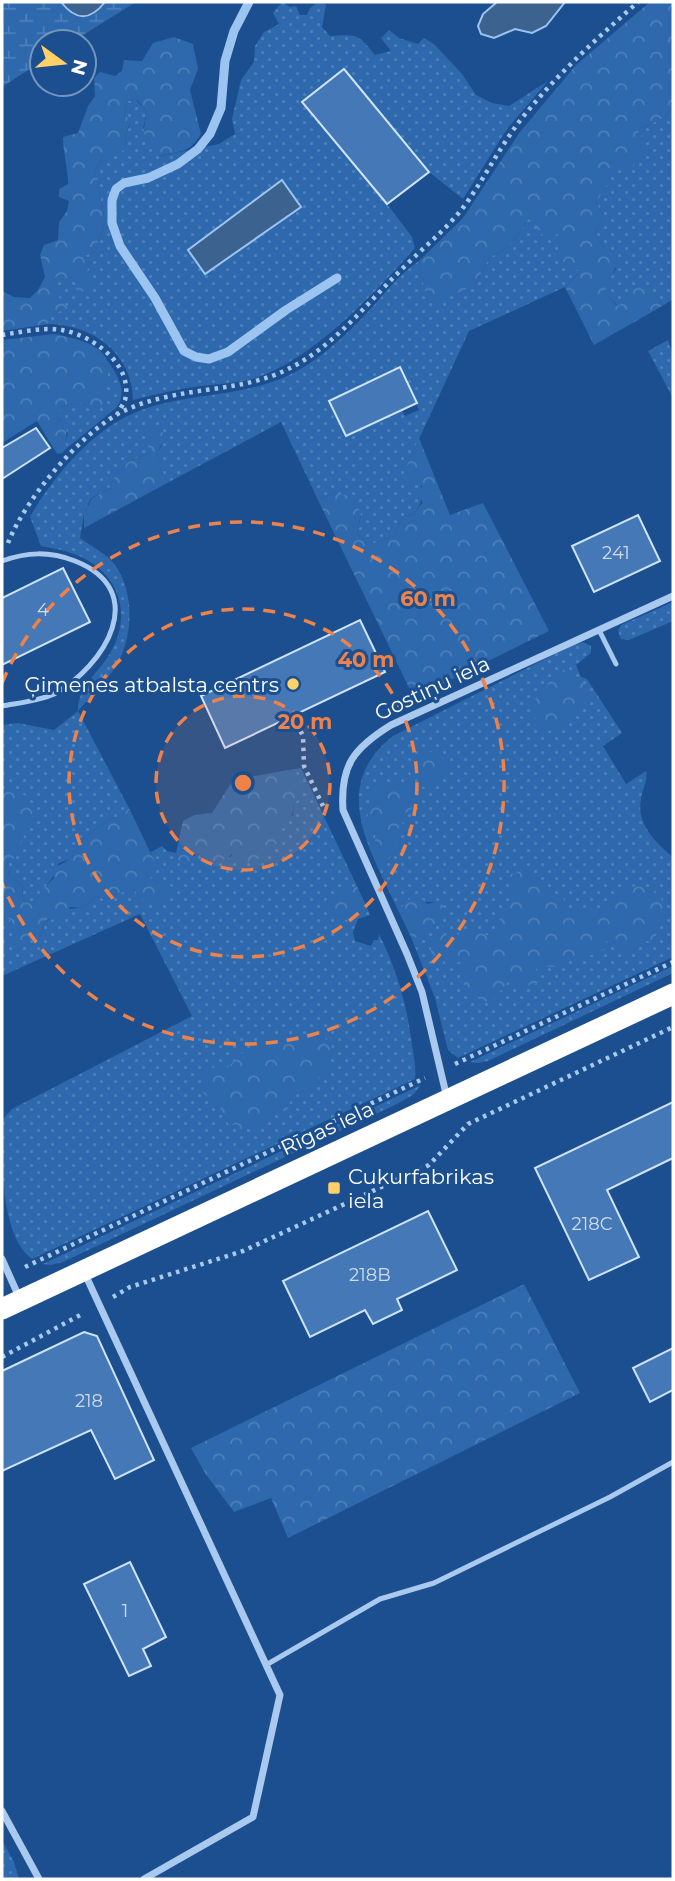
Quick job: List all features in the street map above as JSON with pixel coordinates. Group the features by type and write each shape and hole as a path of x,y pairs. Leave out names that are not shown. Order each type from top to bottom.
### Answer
{"highway":[{"name":"Rīgas iela","path":"11,1305 673,994"}],"street":[{"name":"Gostiņu iela","path":"447,1098 422,992 343,810 342,788 348,766 357,751 371,737 391,725 673,596"},
{"path":"2,1259 8,1274 11,1305"},
{"path":"84,1270 280,1695 253,1817 144,1879"},
{"path":"2,1811 39,1879"}],"lane":[{"path":"2,561 22,554 42,553 86,565 100,575 112,593 116,610 113,627 102,652 79,678 51,695 2,706"},
{"path":"599,630 616,664"},
{"path":"266,1665 380,1599 434,1583 610,1497 673,1462"}],"path":[{"path":"6,548 13,530 31,500 96,429 116,415 139,404 253,383 271,377 316,352 338,333 438,235 470,199 519,122 573,59 638,2"},
{"path":"2,335 58,329 77,333 93,341 121,371 126,386 125,401 116,415"},
{"path":"8,1274 673,962"},
{"path":"2,1357 130,1287 243,1251 429,1165 468,1124 673,1027"}],"green space":[{"path":"2,2 136,2 94,28 28,28 28,70 2,87"},
{"path":"282,2 290,7 296,6 300,15 307,15 316,4 326,5 322,27 330,36 357,37 375,55 391,51 381,38 389,30 399,38 418,44 424,38 434,44 462,74 476,95 492,103 509,106 548,81 507,129 463,199 429,172 387,204 412,237 415,248 361,305 317,343 272,372 249,380 184,389 133,400 126,368 107,345 80,330 48,324 59,297 52,286 53,280 59,276 74,278 77,283 85,270 86,255 96,251 104,217 99,181 94,173 105,154 126,149 125,136 130,124 125,112 127,101 136,100 147,112 143,128 160,156 219,144 235,134 232,119 241,80 254,62 255,46 264,32 279,24 273,13"},
{"path":"650,2 673,2 673,105 667,116 638,130 646,145 631,170 618,166 596,203 603,214 595,233 603,247 617,258 605,292 617,306 627,301 630,289 638,285 655,294 664,305 594,345 565,287 580,272 560,260 559,234 544,237 529,218 510,246 489,258 475,285 438,302 425,292 419,261 463,218 520,132 576,65"},
{"path":"174,37 193,44 198,69 190,90 201,134 188,149 160,156 145,137 147,112 137,100 127,101 125,112 130,123 125,136 126,149 115,156 105,154 94,173 99,181 104,222 96,251 86,255 88,269 84,277 90,283 89,288 76,291 77,283 74,278 58,276 52,286 61,292 59,297 68,308 52,315 48,324 2,331 2,291 14,297 30,298 45,277 40,255 44,245 58,240 59,222 67,211 69,201 59,197 59,189 68,184 63,137 78,133 88,106 94,98 98,98 98,74 100,72 115,76 122,71 124,60 142,61 153,43"},
{"path":"673,105 673,299 664,305 655,294 618,306 605,293 607,281 616,269 595,233 603,214 596,203 638,130 667,116"},
{"path":"529,218 559,234 580,272 565,287 469,331 407,465 422,489 421,501 413,515 403,516 394,536 368,545 357,533 361,515 334,493 318,500 281,422 169,482 160,470 161,463 157,455 162,444 148,441 148,453 128,462 116,473 109,489 91,498 84,514 80,538 115,565 126,590 130,617 120,658 110,675 78,711 84,688 109,655 117,639 121,607 117,592 98,568 65,551 41,546 30,517 74,457 118,421 153,406 247,389 293,373 336,342 419,261 425,291 475,285 489,258 510,246","holes":["401,370 419,410 405,416 402,410 346,436 329,401 384,374"]},
{"path":"54,334 85,342 104,355 109,368 106,401 102,406 91,407 82,403 63,406 57,416 60,422 66,425 66,449 62,453 57,454 37,421 2,443 2,340"},
{"path":"668,340 673,355 673,398 648,351"},
{"path":"108,361 120,383 120,401 117,407 66,449 64,442 68,434 56,415 63,406 82,403 91,407 106,380"},
{"path":"149,429 159,429 165,435 157,455 161,463 160,470 169,482 84,528 84,514 92,498 109,489 116,473 128,462 148,453 148,441 144,433"},
{"path":"419,438 450,515 483,503 549,631 414,698 318,500 334,493 354,497 361,515 357,533 368,545 394,536 403,516 413,515 422,503 422,486 407,480 407,465"},
{"path":"673,602 673,621 629,640 621,639 618,631 621,625"},
{"path":"583,642 591,646 591,653 576,665 581,677 587,679 622,733 603,746 626,784 646,771 640,808 644,825 660,846 673,857 673,957 458,1058 448,1050 435,998 411,937 423,937 435,902 409,902 398,910 367,842 361,820 359,798 363,776 373,756 393,736"},
{"path":"560,668 581,681 589,693 589,700 573,717 568,718 566,723 560,723 559,727 550,731 540,726 538,720 531,716 530,704 555,678 555,673"},
{"path":"78,711 129,808 121,817 110,819 85,837 70,859 59,863 51,880 33,905 23,900 22,884 9,876 7,863 14,856 20,838 13,809 5,791 2,793 2,725 18,723 54,730"},
{"path":"421,750 444,757 447,766 442,776 425,788 410,773 412,758"},
{"path":"301,768 357,886 351,890 340,891 330,907 336,915 354,920 361,911 368,910 370,915 358,919 353,932 355,941 371,946 374,940 378,940 379,934 385,947 404,1002 415,1079 32,1259 22,1248 8,1215 3,1175 2,1120 12,1109 192,1016 140,914 2,976 2,916 22,932 39,937 44,930 43,925 52,917 66,910 83,908 96,896 105,899 125,891 169,884 159,884 145,874 152,864 151,852 162,846 167,851 176,853 179,862 201,853 204,860 225,860 293,815 297,775 288,770"},
{"path":"288,770 297,775 303,786 301,798 294,803 288,821 277,827 277,843 268,853 240,865 232,854 207,869 201,853 193,855 191,860 184,864 179,862 176,853 183,821 194,815 212,813 233,780"},
{"path":"395,783 411,785 418,799 410,811 404,814 404,822 397,832 397,844 385,863 380,862 371,847 375,836 380,833 376,831 371,834 366,830 367,816 373,801 369,789"},
{"path":"5,791 25,795 34,813 15,857 7,863 9,876 22,884 23,900 33,905 54,878 51,870 70,859 85,837 110,819 121,817 129,808 154,860 153,866 145,874 159,884 169,884 172,888 170,896 163,902 148,902 138,899 135,889 125,895 124,891 105,899 96,896 83,908 70,907 60,921 48,919 39,937 33,937 27,944 17,943 10,920 2,916 2,793"},
{"path":"526,869 534,874 535,880 544,884 549,896 563,898 566,903 565,912 584,908 605,911 624,890 636,886 650,890 665,906 660,927 651,942 646,941 638,947 623,951 616,939 610,937 605,950 596,951 592,955 585,954 582,959 575,956 570,961 562,961 556,967 537,966 535,973 540,978 537,984 516,987 508,982 492,1001 480,1002 478,995 469,991 466,984 468,978 464,975 463,964 470,959 446,965 444,960 435,959 431,952 431,942 444,934 452,938 471,931 490,937 494,934 497,922 509,905 511,874"},
{"path":"342,886 351,890 357,886 368,910 361,911 349,922 343,917 330,914 330,907 325,903"},
{"path":"413,896 427,904 435,902 443,905 440,919 423,938 411,937 398,910"},
{"path":"673,966 673,973 488,1061 470,1062"},
{"path":"283,1034 297,1041 315,1035 328,1041 332,1045 330,1062 333,1066 330,1074 322,1075 309,1089 293,1092 288,1109 280,1113 273,1110 271,1115 265,1114 268,1119 263,1126 255,1126 252,1121 241,1130 228,1124 226,1114 219,1112 221,1108 217,1104 211,1106 204,1094 201,1085 205,1071 217,1066 229,1067 240,1052 248,1056 251,1052 260,1051 262,1040 270,1035"},
{"path":"421,1085 413,1095 393,1106 63,1262 43,1264"},
{"path":"524,1284 580,1393 288,1538 271,1498 234,1512 205,1473 191,1448"},
{"path":"2,1840 14,1862 19,1879 2,1879"}],"shaded area":[{"path":"61,2 105,2 94,13 83,16 72,13"},
{"path":"497,2 565,2 546,26 532,33 515,29 494,38 481,34 478,26 483,14"},
{"path":"282,180 301,207 205,274 188,250"}],"building":[{"path":"344,69 429,172 387,204 302,102"},
{"path":"400,367 417,403 346,436 329,401"},
{"path":"36,428 50,448 2,479 2,448"},
{"path":"638,515 660,561 594,592 572,546"},
{"path":"63,568 90,622 2,665 2,598"},
{"name":"Ģimenes atbalsta centrs","path":"360,620 385,672 225,748 201,696"},
{"path":"673,1102 673,1158 607,1190 639,1257 589,1280 535,1168"},
{"path":"428,1211 457,1270 397,1299 402,1310 373,1324 365,1310 310,1337 283,1281"},
{"path":"84,1332 97,1336 154,1460 115,1479 91,1430 2,1471 2,1371"},
{"path":"673,1348 673,1390 650,1402 633,1368"},
{"path":"130,1562 166,1637 143,1649 151,1666 129,1676 84,1584"}],"waterway":[{"path":"249,2 234,31 225,61 221,108 210,134 198,149 178,164 148,178 124,183 116,189 112,200 112,223 120,246 155,298 184,351 196,357 209,359 228,352 286,310 337,278"}],"place":[{"name":"Ģimenes atbalsta centrs","path":"293,684"},
{"name":"Cukurfabrikas iela","path":"334,1188"}]}
